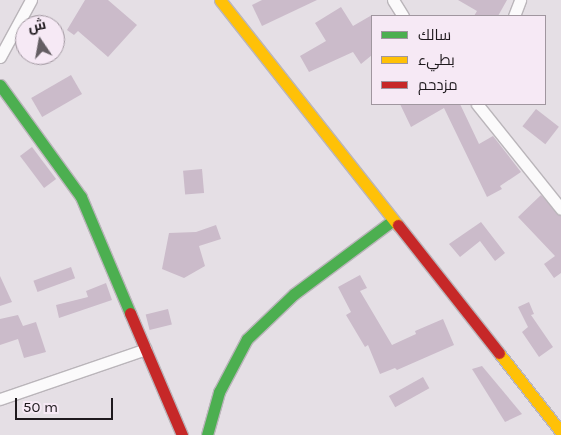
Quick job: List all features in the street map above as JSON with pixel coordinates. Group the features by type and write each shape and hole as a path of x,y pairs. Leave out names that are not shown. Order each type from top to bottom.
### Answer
{"street":[{"path":"0,57 31,0"},
{"path":"220,0 392,221 561,432"},
{"path":"393,0 402,15"},
{"path":"514,15 520,0"},
{"path":"0,85 81,197 182,435"},
{"path":"477,105 561,209"},
{"path":"207,435 219,392 247,338 294,294 392,221"},
{"path":"0,399 146,349"}],"building":[{"path":"85,0 108,0 137,25 108,57 78,31 74,35 67,30"},
{"path":"262,0 317,0 262,26 252,5"},
{"path":"458,0 507,0 499,15 475,15 477,11"},
{"path":"341,7 353,26 371,16 371,56 361,64 353,52 309,72 300,56 326,41 315,23"},
{"path":"71,75 82,94 42,117 31,98"},
{"path":"400,105 460,105 479,144 493,136 521,172 500,186 502,189 487,197 444,108 411,127"},
{"path":"536,109 559,127 545,144 522,126"},
{"path":"32,147 56,179 44,188 20,156"},
{"path":"202,169 204,193 185,195 183,171"},
{"path":"541,195 561,216 561,273 554,278 544,264 555,256 518,217"},
{"path":"481,222 505,253 495,261 480,241 460,257 449,244"},
{"path":"216,225 221,239 199,246 205,266 184,278 162,269 169,233 196,232"},
{"path":"71,267 75,278 38,292 33,281"},
{"path":"360,275 367,288 360,291 392,345 416,334 415,331 443,319 454,345 397,370 395,368 380,374 368,345 365,347 346,315 351,312 338,287"},
{"path":"0,276 12,302 0,306"},
{"path":"106,283 112,300 59,318 56,305 88,297 86,291"},
{"path":"529,302 534,314 531,315 553,347 539,357 522,332 528,327 518,307"},
{"path":"168,309 172,325 150,330 146,315"},
{"path":"18,315 23,326 36,322 46,352 24,358 18,339 0,345 0,319"},
{"path":"482,366 522,414 505,422 472,369"},
{"path":"423,377 429,388 395,407 389,396"}],"traffic: fast":[{"path":"0,85 81,197 130,313"},
{"path":"207,435 219,392 247,339 294,294 392,221"}],"traffic: slow":[{"path":"220,0 398,225"},
{"path":"499,353 561,432"}],"traffic: jam":[{"path":"398,225 499,353"},
{"path":"130,313 182,435"}]}
